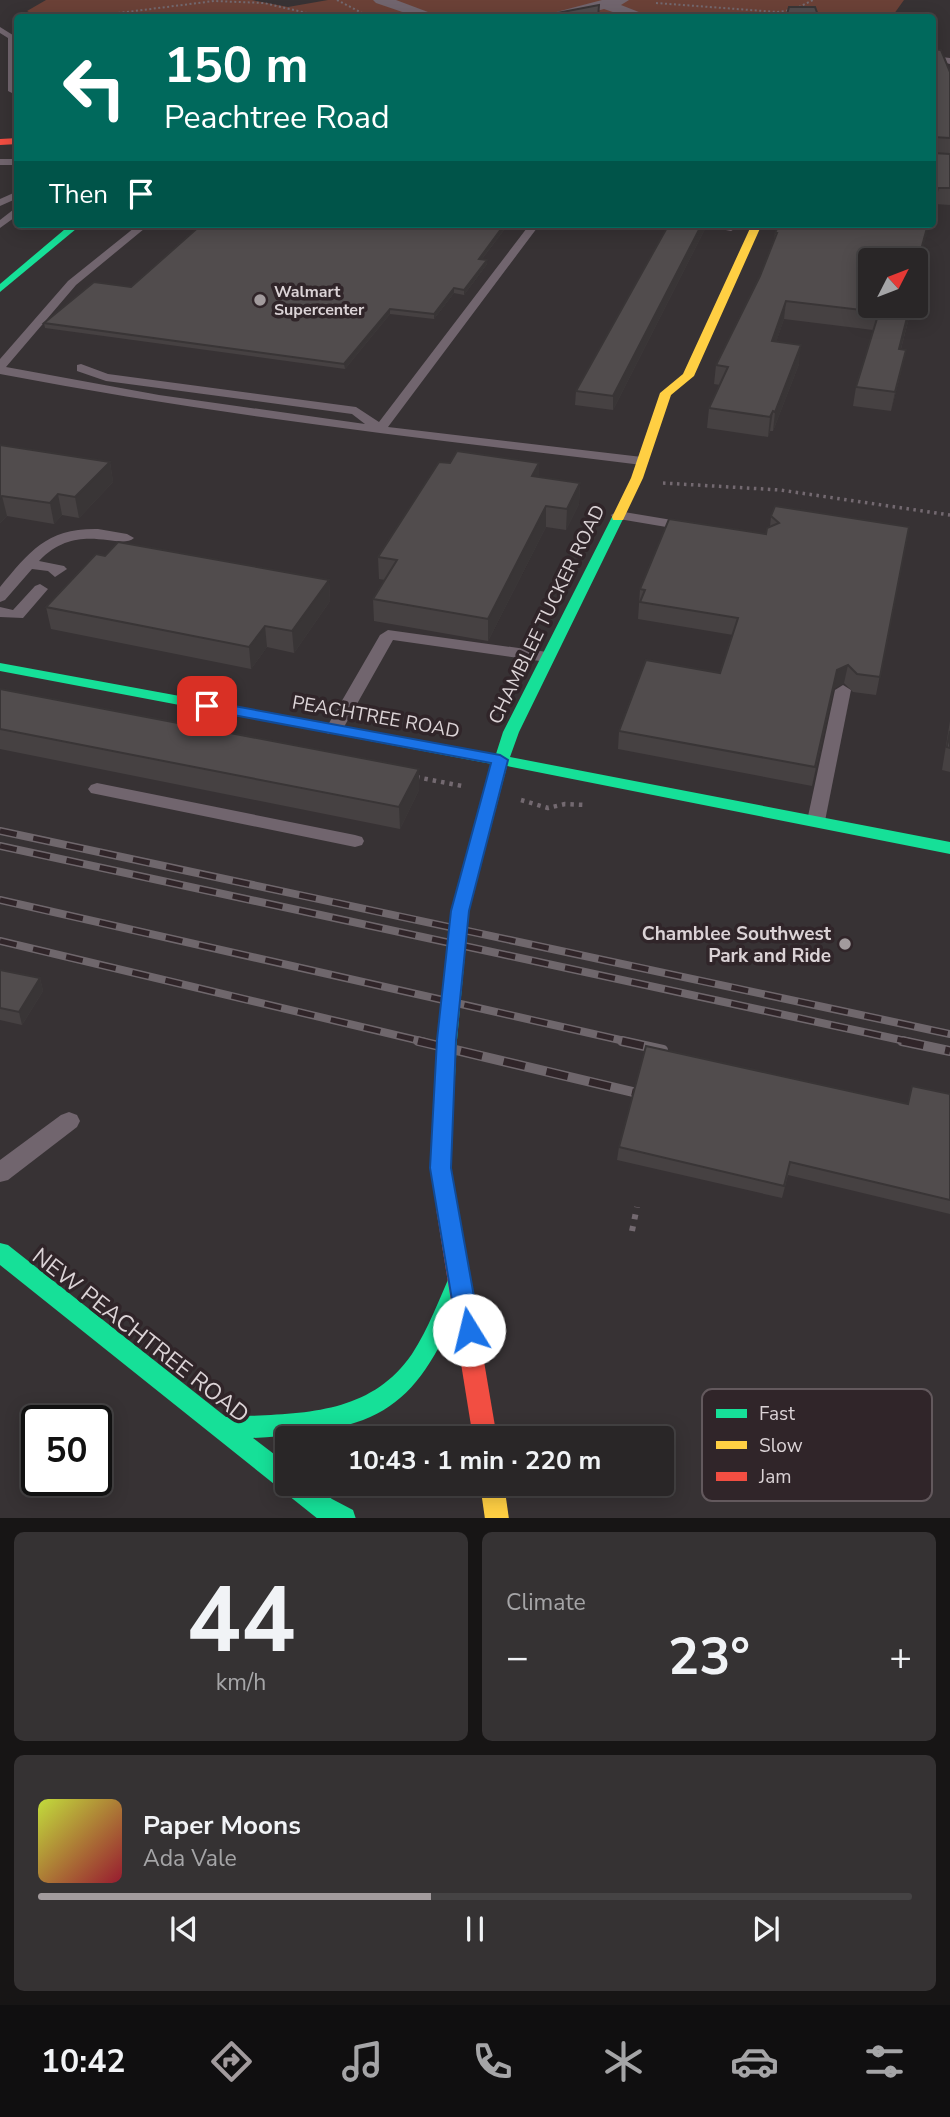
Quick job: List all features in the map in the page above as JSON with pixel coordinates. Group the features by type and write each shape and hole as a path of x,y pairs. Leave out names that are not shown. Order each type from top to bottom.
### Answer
{"main road":[{"path":"0,289 72,228"},
{"name":"CHAMBLEE TUCKER ROAD","path":"483,1426 440,1168 447,1040 460,911 500,760 547,657 637,478 666,393 688,376 755,228"},
{"path":"661,373 666,393"},
{"name":"PEACHTREE ROAD","path":"1,669 500,760 950,848"},
{"name":"NEW PEACHTREE ROAD","path":"0,1252 275,1470"},
{"path":"222,1428 337,1419 380,1404 409,1377 443,1322 460,1276"},
{"path":"308,1496 323,1508 344,1518"},
{"path":"494,1496 497,1518"}],"street":[{"path":"381,0 425,14"},
{"path":"565,14 621,0"},
{"path":"604,4 646,10"}],"lane":[{"path":"1,30 12,37 9,82"},
{"path":"0,225 14,213"},
{"path":"140,228 72,283 0,368 88,388 380,429 642,461"},
{"path":"380,429 532,228"},
{"path":"81,368 106,377 356,411 380,429"},
{"path":"618,515 703,529"},
{"path":"0,597 50,542 77,534 106,534 127,538"},
{"path":"31,564 59,569 55,572"},
{"path":"0,612 17,614 40,589"},
{"path":"334,730 388,635 547,657"},
{"path":"816,821 843,690"},
{"path":"96,789 355,841"},
{"path":"0,1173 69,1121"}],"path":[{"path":"337,0 363,14"},
{"path":"646,10 778,12 793,10 813,0"},
{"path":"111,14 214,1 264,3 311,14"},
{"path":"670,484 780,489 950,515"},
{"path":"412,776 425,779"},
{"path":"632,1231 637,1207"}],"shaded area":[{"path":"46,0 252,0 288,7 328,0 904,0 894,14 32,14 27,11"}],"building":[{"path":"599,5 598,14 552,14"},
{"path":"789,7 815,7 818,14 787,14"},
{"path":"936,49 941,50 950,72 950,138 936,137"},
{"path":"936,153 950,154 950,188 938,188 936,196"},
{"name":"Walmart Supercenter","path":"197,228 502,228 479,259 487,260 464,290 454,288 434,314 390,309 344,364 44,323 94,282 131,287"},
{"path":"667,228 700,228 613,396 576,391"},
{"path":"777,228 927,228 922,248 858,248 858,310 786,301 772,341 801,345 775,412 773,411 770,417 709,408 728,367 716,365 760,276"},
{"path":"877,318 907,318 899,349 906,350 895,392 856,387"},
{"path":"0,445 110,462 75,497 58,494 50,503 2,496 0,498"},
{"path":"457,451 539,463 532,476 580,483 567,509 546,506 488,619 373,599 397,560 378,557 439,462 450,463"},
{"path":"775,506 909,527 880,677 857,674 848,665 837,670 815,767 619,731 646,660 720,673 738,618 640,602 645,590 640,589 669,519 766,534 767,528 779,523 771,516"},
{"path":"118,542 329,580 292,631 265,626 249,647 46,607 96,554 105,556"},
{"path":"0,689 419,769 399,807 0,729"},
{"path":"0,970 40,978 19,1012 0,1008"},
{"path":"646,1046 908,1104 912,1086 950,1094 950,1200 790,1162 784,1186 619,1147"}],"railway":[{"path":"0,831 950,1034"},
{"path":"0,846 910,1042"},
{"path":"0,900 629,1042"},
{"path":"0,941 425,1042"},
{"path":"418,1041 654,1097"},
{"path":"622,1041 663,1050"},
{"path":"902,1041 950,1051"}],"traffic: fast":[{"path":"0,289 72,228"},
{"path":"447,1208 440,1168 447,1040 460,911 491,791 511,732 618,517"},
{"path":"0,667 554,770 950,848"},
{"path":"0,1252 275,1470"},
{"path":"222,1428 312,1422 346,1416 374,1405 398,1387 420,1362 440,1326 460,1278"},
{"path":"308,1496 342,1518"}],"traffic: slow":[{"path":"618,517 637,478 666,393 688,376 755,228"},
{"path":"494,1496 497,1518"}],"traffic: jam":[{"path":"0,142 14,141"},
{"path":"447,1208 483,1426"}],"place":[{"name":"Walmart Supercenter","path":"260,300"},
{"name":"Chamblee Southwest Park and Ride","path":"845,944"}],"route":[{"path":"207,706 500,760 460,911 447,1040 440,1168 469,1330"}]}
